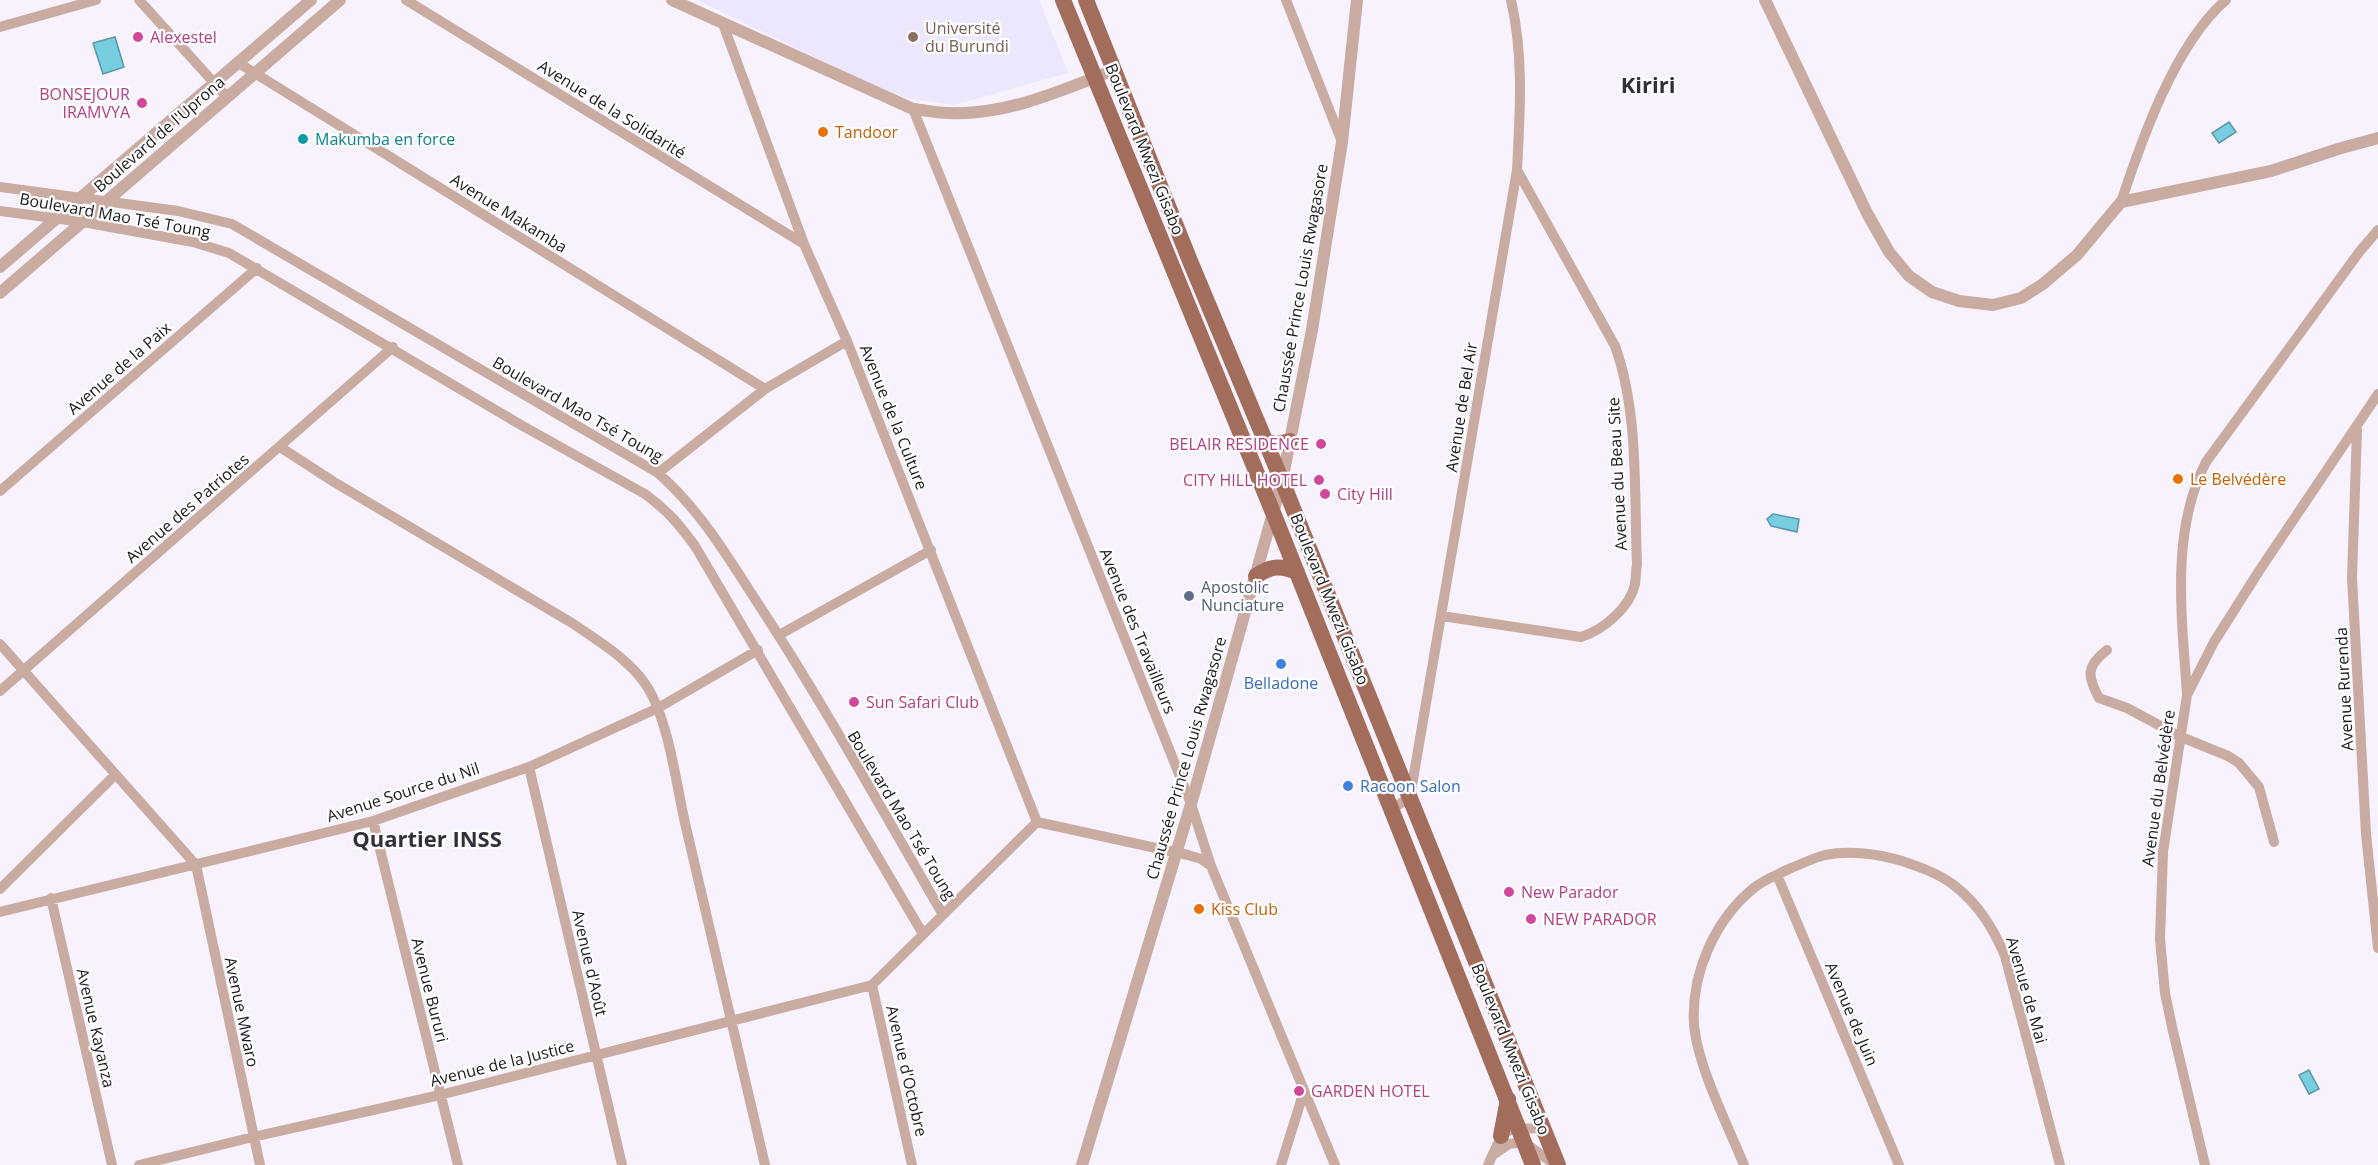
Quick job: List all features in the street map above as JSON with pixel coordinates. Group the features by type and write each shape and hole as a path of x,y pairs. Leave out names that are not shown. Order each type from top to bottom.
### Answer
{"main road":[{"name":"Boulevard Mwezi Gisabo","path":"1063,0 1297,572 1533,1165"},
{"name":"Boulevard Mwezi Gisabo","path":"1086,0 1190,261 1410,797 1556,1165"},
{"path":"1172,269 1190,261"},
{"path":"1266,442 1277,444 1290,441"},
{"path":"1256,576 1278,566 1297,572"},
{"path":"1501,1136 1508,1098"}],"street":[{"path":"0,27 96,0"},
{"path":"139,0 226,96"},
{"name":"Boulevard de l'Uprona","path":"0,267 310,0"},
{"name":"Avenue de la Solidarité","path":"406,0 804,244"},
{"path":"672,0 913,109 950,113 998,109 1114,70"},
{"path":"1286,0 1342,142"},
{"name":"Chaussée Prince Louis Rwagasore","path":"1082,1165 1191,804 1274,515 1312,330 1342,142 1357,0"},
{"name":"Avenue de Bel Air","path":"1410,797 1517,170 1520,46 1511,0"},
{"path":"1765,0 1867,213 1889,252 1909,276 1932,292 1959,301 1993,305 2021,298 2043,284 2077,255 2121,202 2146,131 2187,47 2204,21 2226,0"},
{"name":"Boulevard de l'Uprona","path":"0,293 337,1"},
{"name":"Avenue de la Culture","path":"723,24 804,244 847,341 1037,822"},
{"name":"Avenue Makamba","path":"237,62 765,389"},
{"name":"Avenue des Travailleurs","path":"913,109 1191,804 1211,866 1335,1165"},
{"path":"2121,202 2271,171 2338,148 2378,138"},
{"name":"Avenue du Beau Site","path":"1442,616 1581,637 1595,632 1611,620 1626,602 1635,585 1637,564 1630,414 1624,370 1615,346 1517,170"},
{"name":"Boulevard Mao Tsé Toung","path":"0,187 178,211 207,216 232,224 658,473 697,513 779,635 942,913"},
{"name":"Boulevard Mao Tsé Toung","path":"0,211 83,222 210,246 229,253 393,347 522,425 645,494 662,507 674,517 695,546 923,934"},
{"path":"2187,695 2181,581 2187,522 2196,482 2206,462 2360,250 2378,231"},
{"name":"Avenue de la Paix","path":"0,491 257,268"},
{"path":"658,473 765,389 847,341"},
{"name":"Avenue des Patriotes","path":"0,691 393,347"},
{"name":"Avenue du Belvédère","path":"2205,1165 2172,1027 2161,961 2163,852 2187,695 2214,642 2259,571 2357,429 2378,394"},
{"name":"Avenue Rurenda","path":"2357,429 2352,578 2366,834 2378,948"},
{"path":"280,447 343,488 572,623 603,644 647,686 658,708 765,1165"},
{"path":"779,635 931,550"},
{"path":"0,645 196,864"},
{"name":"Avenue Source du Nil","path":"0,912 373,821 529,767 658,708 758,650"},
{"path":"2107,650 2094,660 2090,669 2091,681 2099,698 2127,708 2179,736 2228,756 2247,772 2259,787 2274,842"},
{"name":"Avenue d'Août","path":"529,767 622,1165"},
{"path":"0,889 115,775"},
{"path":"1392,809 1410,797"},
{"name":"Avenue Bururi","path":"373,821 458,1165"},
{"path":"872,984 1037,822 1202,859 1211,866"},
{"name":"Avenue de Mai","path":"1744,1165 1699,1050 1694,1024 1694,1001 1698,975 1717,931 1734,907 1756,887 1777,875 1825,855 1844,854 1885,856 1919,867 1953,885 1974,904 1993,928 2005,956 2060,1165"},
{"name":"Avenue Mwaro","path":"196,864 260,1165"},
{"name":"Avenue de Juin","path":"1777,875 1899,1165"},
{"name":"Avenue Kayanza","path":"51,898 112,1165"},
{"name":"Avenue de la Justice","path":"139,1165 440,1095 872,984"},
{"name":"Avenue d'Octobre","path":"872,984 912,1165"},
{"path":"1281,1165 1304,1091"},
{"path":"1491,1160 1521,1135 1543,1128"},
{"path":"1491,1160 1501,1136 1510,1130 1521,1135 1556,1165"}],"shaded area":[{"name":"Université du Burundi","path":"697,0 1039,0 1068,73 954,105 907,98 866,82"}],"water":[{"path":"115,37 124,67 103,74 93,43"},
{"path":"2229,122 2236,132 2219,143 2212,133"},
{"path":"1773,514 1799,519 1797,532 1771,526 1767,519"},
{"path":"2309,1070 2319,1089 2309,1094 2299,1075"}],"place":[{"name":"Alexestel","path":"138,37"},
{"name":"Université du Burundi","path":"913,37"},
{"name":"BONSEJOUR IRAMVYA","path":"142,103"},
{"name":"Tandoor","path":"823,132"},
{"name":"Makumba en force","path":"303,139"},
{"name":"BELAIR RESIDENCE","path":"1321,444"},
{"name":"Le Belvédère","path":"2178,479"},
{"name":"CITY HILL HOTEL","path":"1319,480"},
{"name":"City Hill","path":"1325,494"},
{"name":"Apostolic Nunciature","path":"1189,596"},
{"name":"Belladone","path":"1281,664"},
{"name":"Sun Safari Club","path":"854,702"},
{"name":"Racoon Salon","path":"1348,786"},
{"name":"New Parador","path":"1509,892"},
{"name":"Kiss Club","path":"1199,909"},
{"name":"NEW PARADOR","path":"1531,919"},
{"name":"GARDEN HOTEL","path":"1299,1091"}],"district":[{"name":"Kiriri","path":"1648,84"},
{"name":"Quartier INSS","path":"427,838"}]}
